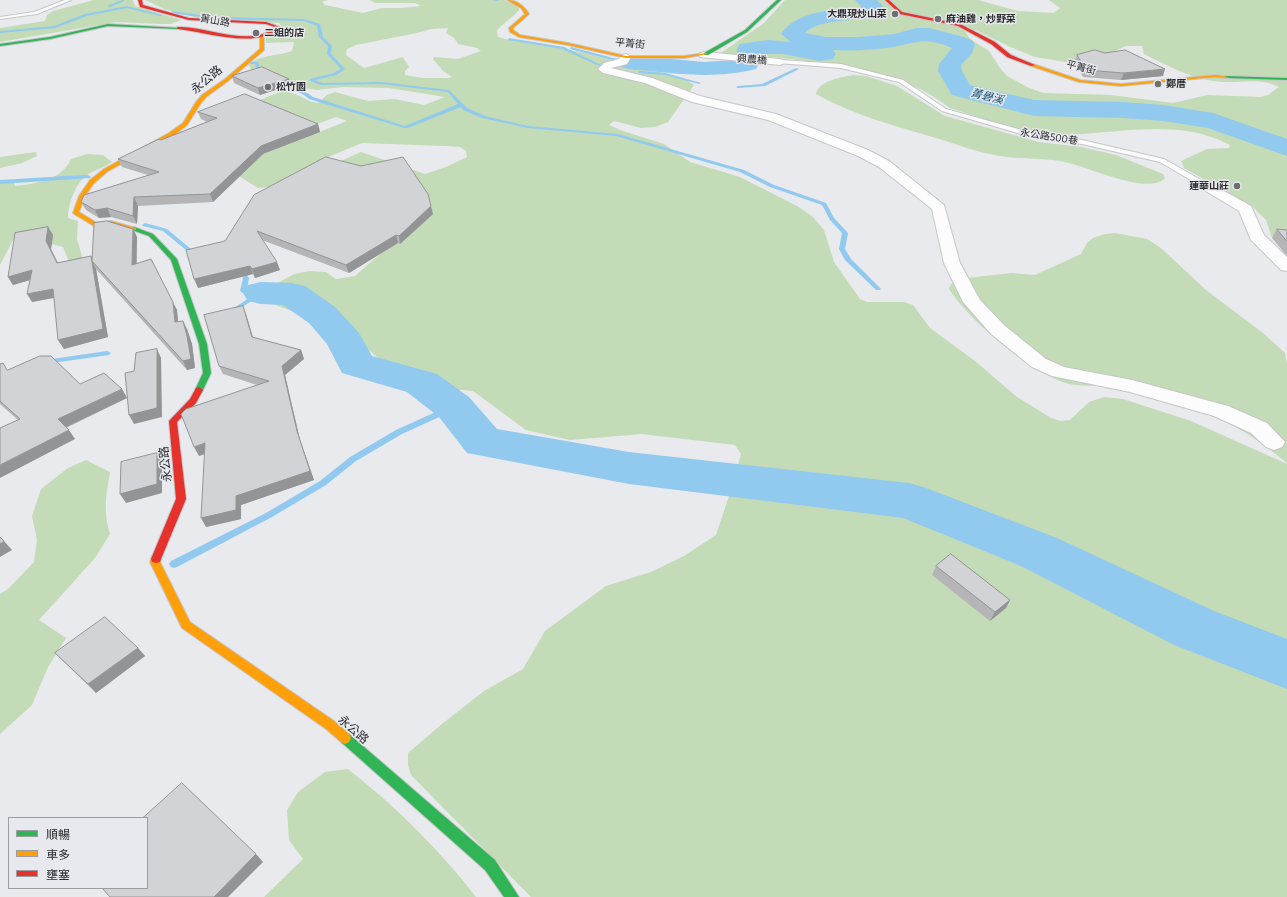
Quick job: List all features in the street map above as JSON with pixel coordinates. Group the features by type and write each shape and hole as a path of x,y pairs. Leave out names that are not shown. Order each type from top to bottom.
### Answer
{"street":[{"name":"菁山路","path":"0,45 43,39 108,25 186,28 240,37 262,37 275,32 278,27 266,23 189,19 141,6 140,0"},
{"name":"平菁街","path":"509,0 522,6 526,10 527,14 525,18 511,28 511,31 519,36 568,44 626,57 684,57 704,55 746,31 780,0"},
{"name":"平菁街","path":"887,0 901,12 959,25 993,43 1009,56 1079,81 1121,85 1215,76 1287,79"},
{"name":"永公路","path":"262,37 262,49 239,67 231,76 201,98 190,112 186,123 164,140 100,173 89,183 79,198 76,214 96,224 112,224 135,229 151,235 174,259 203,344 207,373 193,402 173,421 181,499 155,562 186,625 330,725 490,865 512,897"},
{"name":"興農橋","path":"704,55 780,62"},
{"path":"626,57 623,62 608,65 604,69 607,71 648,80 696,99 777,119 863,153 884,164 931,200 939,208 952,263 972,302 998,330 1039,363 1059,372 1132,386 1221,411 1259,428 1274,442"},
{"name":"永公路500巷","path":"1204,184 1246,209 1257,237 1287,266"}],"lane":[{"path":"0,18 35,13 69,0"},
{"name":"永公路500巷","path":"780,62 841,66 901,81 918,91 944,110 1035,136 1082,142 1162,160 1204,184"}],"green space":[{"path":"94,0 133,0 135,6 181,20 171,24 116,22 0,42 0,28 45,21 47,15 53,11"},
{"path":"145,0 328,0 322,2 325,5 363,13 382,8 421,6 415,3 375,3 370,0 504,0 518,6 519,10 499,28 497,31 498,37 586,53 619,62 620,67 649,70 677,76 694,85 668,122 655,127 641,128 614,121 609,125 664,144 690,162 740,177 797,206 813,217 824,230 834,262 860,299 867,302 904,302 913,305 930,328 975,361 1017,397 1051,418 1061,421 1070,420 1089,402 1104,397 1123,399 1191,421 1287,464 1287,897 531,897 411,775 408,765 408,753 484,691 523,669 545,631 606,586 651,572 684,556 716,535 741,454 735,445 642,434 570,440 526,430 473,391 441,388 409,378 382,361 346,331 313,322 299,314 268,302 276,284 294,274 310,271 326,272 336,279 355,276 412,226 319,171 361,152 425,174 446,167 467,157 466,151 460,147 362,143 321,160 268,187 258,188 208,157 252,149 264,154 347,121 336,117 261,145 260,100 277,93 285,92 292,93 318,103 327,95 335,92 368,101 394,99 424,105 445,97 389,88 342,87 317,90 304,88 253,72 248,64 264,57 292,51 294,42 266,43 266,37 283,29 279,23 202,19 164,9","holes":["448,28 446,33 454,38 458,44 477,48 481,51 458,59 434,57 433,59 443,71 452,77 449,78 423,78 405,75 405,71 409,67 403,57 364,68 346,55 347,49 356,45 431,29"]},
{"path":"785,0 978,0 1018,11 1054,13 1060,8 1049,0 1287,0 1287,239 1272,238 1266,220 1253,207 1184,168 1181,161 1207,149 1229,148 1230,145 1210,136 1190,131 1169,129 1126,130 1062,135 1034,132 1005,126 950,108 909,84 864,70 817,62 721,53 764,23","holes":["976,30 1008,46 1035,57 1071,63 1090,62 1126,46 1142,46 1144,54 1195,77 1221,82 1255,81 1279,87 1268,95 1261,97 1207,95 1173,103 1111,95 1043,93 1027,87 1007,76 989,51 970,39 965,31"]},
{"path":"853,75 866,76 897,86 945,116 1039,142 1081,147 1116,155 1163,174 1165,178 1157,183 1145,184 1115,178 1060,161 992,155 859,114 816,94 821,86 831,80"},
{"path":"36,152 37,156 22,163 0,168 0,157"},
{"path":"87,154 103,155 112,162 90,173 83,179 73,195 69,207 68,218 78,221 77,239 85,267 70,264 63,247 29,238 13,240 0,265 0,180 14,182 15,186 48,180 61,172 71,159"},
{"path":"1115,233 1147,239 1161,248 1206,290 1263,333 1285,353 1287,364 1287,463 1247,434 1230,424 1205,414 1172,402 1124,388 1070,384 1048,376 1000,343 970,315 949,289 951,284 961,279 1012,273 1035,275 1081,254 1087,243 1093,238 1105,234"},
{"path":"86,460 110,472 106,496 106,518 110,534 95,558 39,620 66,638 48,667 32,705 0,734 0,594 8,589 34,562 37,540 32,516 41,489 68,468"},
{"path":"348,769 383,798 432,845 476,897 264,897 303,859 289,840 287,810 298,792 325,772"}],"building":[{"path":"1095,50 1105,53 1125,50 1165,69 1124,73 1086,70 1077,55"},
{"path":"262,67 289,79 258,88 232,76"},
{"path":"245,94 318,124 261,146 210,194 134,197 133,216 107,208 95,210 81,202 84,195 159,172 118,159 159,139 161,140 217,118 198,112"},
{"path":"326,157 361,166 403,157 428,194 431,206 399,236 396,235 346,265 257,231 277,262 252,269 250,266 194,279 186,250 225,241 254,195"},
{"path":"107,221 133,229 132,265 151,259 173,302 175,322 183,321 191,359 183,361 92,261 94,223"},
{"path":"48,227 46,241 57,263 91,256 103,329 58,340 53,289 27,294 32,270 8,277 15,233"},
{"path":"1277,229 1287,230 1287,241"},
{"path":"243,306 252,337 301,350 282,366 297,431 310,471 236,496 236,510 201,518 205,443 194,447 181,414 186,409 269,381 219,366 204,315"},
{"path":"157,349 157,408 129,415 125,373 134,371 136,353"},
{"path":"40,356 51,356 80,384 104,373 122,389 58,419 69,430 0,465 0,428 20,419 0,401 0,364 3,363 7,370"},
{"path":"157,453 157,484 120,494 121,462"},
{"path":"0,537 4,541 0,544"},
{"path":"951,554 1010,600 995,612 936,566"},
{"path":"105,617 138,648 88,684 55,653"},
{"path":"182,783 256,854 214,897 110,897 103,889 148,889 148,817 144,817"}],"waterway":[{"name":"菁礐溪","path":"865,0 873,6 866,13 826,17 802,24 792,34 812,41 842,44 885,41 916,34 935,35 964,45 961,53 950,64 950,71 961,90 1034,108 1123,110 1163,113 1213,121 1287,148"},
{"path":"109,6 123,1"},
{"path":"0,32 55,27 86,15 127,7 160,15"},
{"path":"172,12 214,18 304,20 319,25 321,37 330,46 329,54 343,69 335,74 311,80 321,84 381,83 449,91 465,109 484,117 528,127 616,135 742,171 772,186 824,204 832,219 845,233 842,249 848,260 878,289"},
{"path":"509,39 563,48 599,65 613,62"},
{"path":"629,62 689,68 719,69 748,64 748,49 753,48 783,47 811,53 825,54"},
{"path":"571,48 616,60"},
{"path":"251,63 257,63 259,73 266,75"},
{"path":"738,87 763,85 797,69"},
{"path":"640,72 665,74 699,83"},
{"path":"280,81 287,86 304,92 311,98 403,126"},
{"path":"406,127 461,105"},
{"path":"0,182 66,177 88,177"},
{"path":"145,225 165,230 188,249"},
{"path":"233,311 261,293 243,291 246,278 238,267"},
{"path":"261,293 292,294 322,315 345,341 356,364 422,383 454,407 483,442 629,468 909,501 1039,552 1194,628 1287,664"},
{"path":"45,362 107,353"},
{"path":"174,564 269,515 323,483 353,459 399,432 454,407"}],"traffic: fast":[{"path":"706,54 746,31 779,0"},
{"path":"0,45 50,38 108,25 178,28"},
{"path":"1227,77 1287,79"},
{"path":"134,229 151,235 174,259 203,344 207,373 199,390"},
{"path":"345,738 490,865 512,897"}],"traffic: slow":[{"path":"509,0 523,7 527,14 511,28 511,31 519,36 568,44 626,57 684,57 706,54"},
{"path":"134,229 111,223 96,225 76,213 82,196 92,182 106,170 171,135 185,124 204,96 226,80 262,49 262,37"},
{"path":"1033,65 1079,81 1121,85 1215,76 1227,77"},
{"path":"156,559 155,562 186,625 330,725 345,738"}],"traffic: jam":[{"path":"140,0 141,6 189,19 266,23 278,27 271,33 260,37 232,36 178,28"},
{"path":"887,0 901,13 959,25 993,43 1009,56 1033,65"},
{"path":"156,559 181,499 173,421 193,401 199,390"}],"place":[{"name":"大鼎現炒山菜","path":"895,14"},
{"name":"麻油雞，炒野菜","path":"938,19"},
{"name":"二姐的店","path":"256,33"},
{"name":"鄭厝","path":"1158,84"},
{"name":"松竹園","path":"268,87"},
{"name":"蓮華山莊","path":"1237,186"}]}
